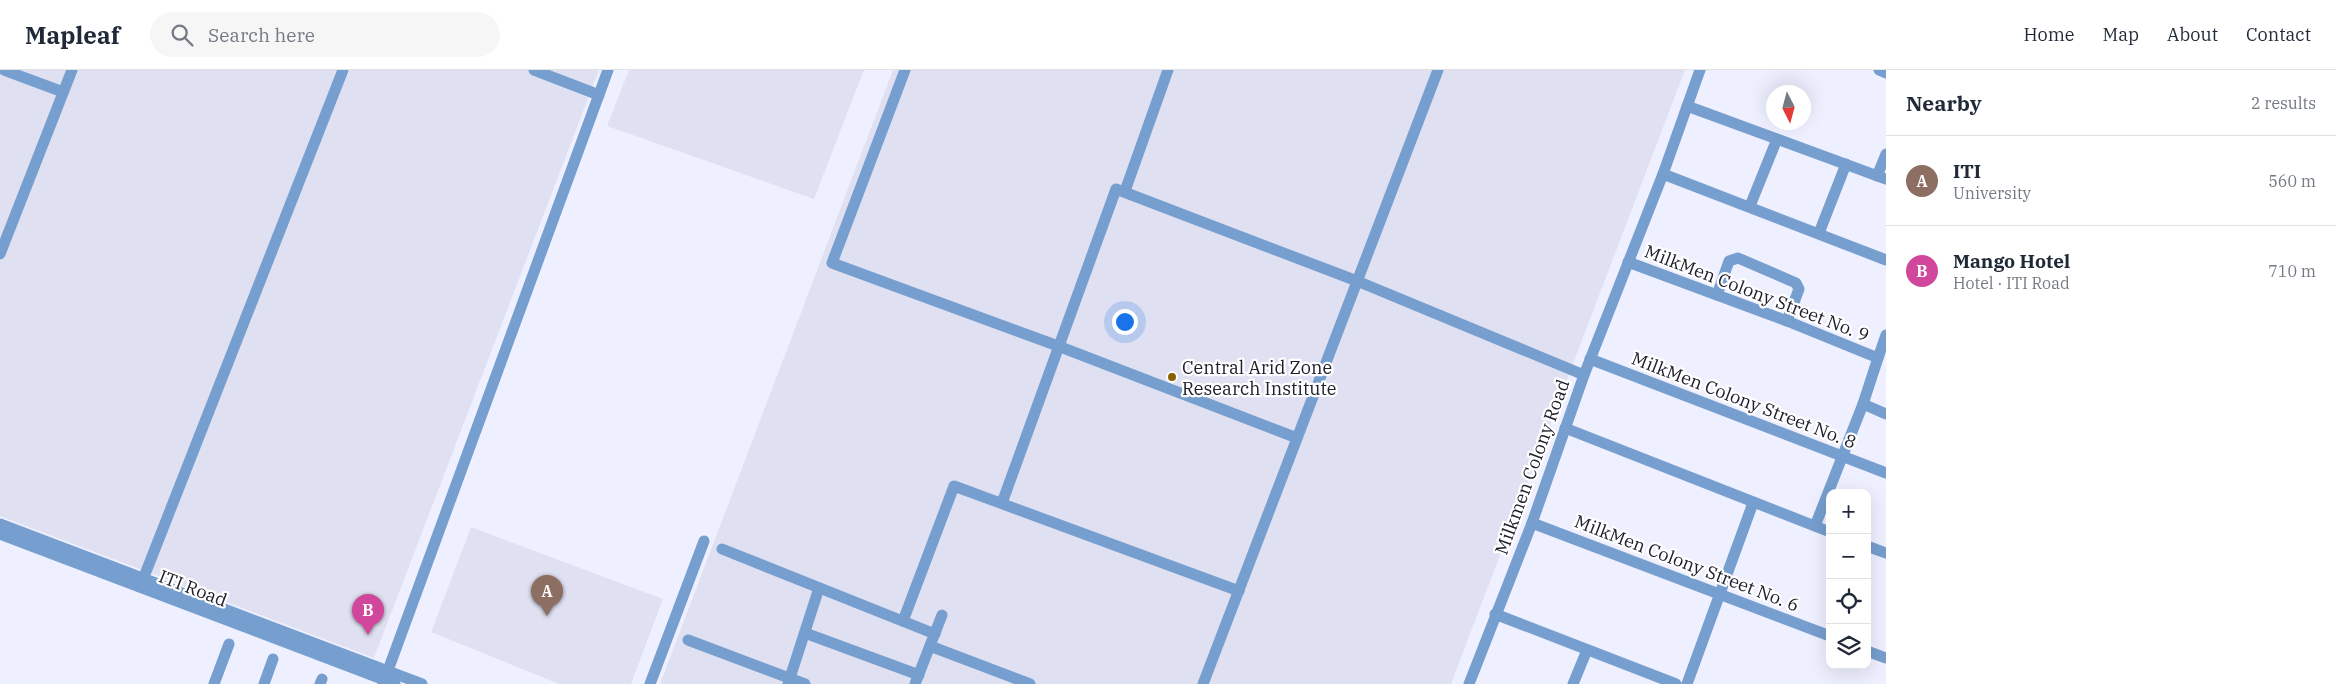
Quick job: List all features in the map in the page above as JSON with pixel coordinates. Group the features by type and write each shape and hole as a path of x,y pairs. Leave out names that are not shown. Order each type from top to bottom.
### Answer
{"street":[{"path":"4,70 63,92"},
{"path":"0,254 72,70"},
{"path":"141,583 343,70"},
{"path":"534,70 599,95"},
{"path":"382,680 608,70"},
{"path":"905,70 832,263 1058,346 1297,438"},
{"path":"1125,191 1168,70"},
{"path":"1203,684 1438,70"},
{"path":"1700,70 1663,174 1886,260"},
{"path":"1879,70 1886,73"},
{"path":"1687,106 1882,178 1886,154"},
{"path":"1750,206 1777,139"},
{"path":"1819,233 1846,164"},
{"name":"Milkmen Colony Road","path":"1470,684 1495,614 1532,523 1590,359 1663,174"},
{"path":"1002,503 1116,189 1357,281 1584,375"},
{"path":"1717,295 1729,261 1738,258 1796,283 1799,290 1787,321"},
{"name":"MilkMen Colony Street No. 9","path":"1628,262 1787,321 1878,358 1886,335"},
{"path":"1815,526 1863,404 1878,358"},
{"name":"MilkMen Colony Street No. 8","path":"1590,359 1886,473"},
{"path":"1863,404 1886,414"},
{"path":"1565,428 1826,530"},
{"path":"903,621 954,486 1239,591"},
{"path":"1687,684 1754,503"},
{"name":"MilkMen Colony Street No. 6","path":"1532,523 1826,634"},
{"path":"0,524 382,680 422,684"},
{"name":"ITI Road","path":"0,534 141,583"},
{"path":"650,684 704,541"},
{"path":"1871,547 1886,553"},
{"path":"722,549 935,634"},
{"path":"789,681 819,588"},
{"path":"805,633 917,679 942,614"},
{"path":"1495,614 1587,650 1651,680 1676,684"},
{"path":"688,640 789,681 805,684"},
{"path":"214,684 229,644"},
{"path":"930,646 1030,684"},
{"path":"1574,684 1587,650"},
{"path":"1871,652 1886,658"},
{"path":"264,684 273,659"}],"shaded area":[{"path":"0,70 599,70 374,658 0,516"},
{"path":"629,70 864,70 814,199 607,126"},
{"name":"Central Arid Zone Research Institute","path":"893,70 1685,70 1451,684 660,684"},
{"path":"471,527 663,599 631,684 559,684 431,632"}],"place":[{"name":"Central Arid Zone Research Institute","path":"1172,377"},
{"name":"ITI","path":"547,616"},
{"name":"Mango Hotel","path":"368,635"}]}
